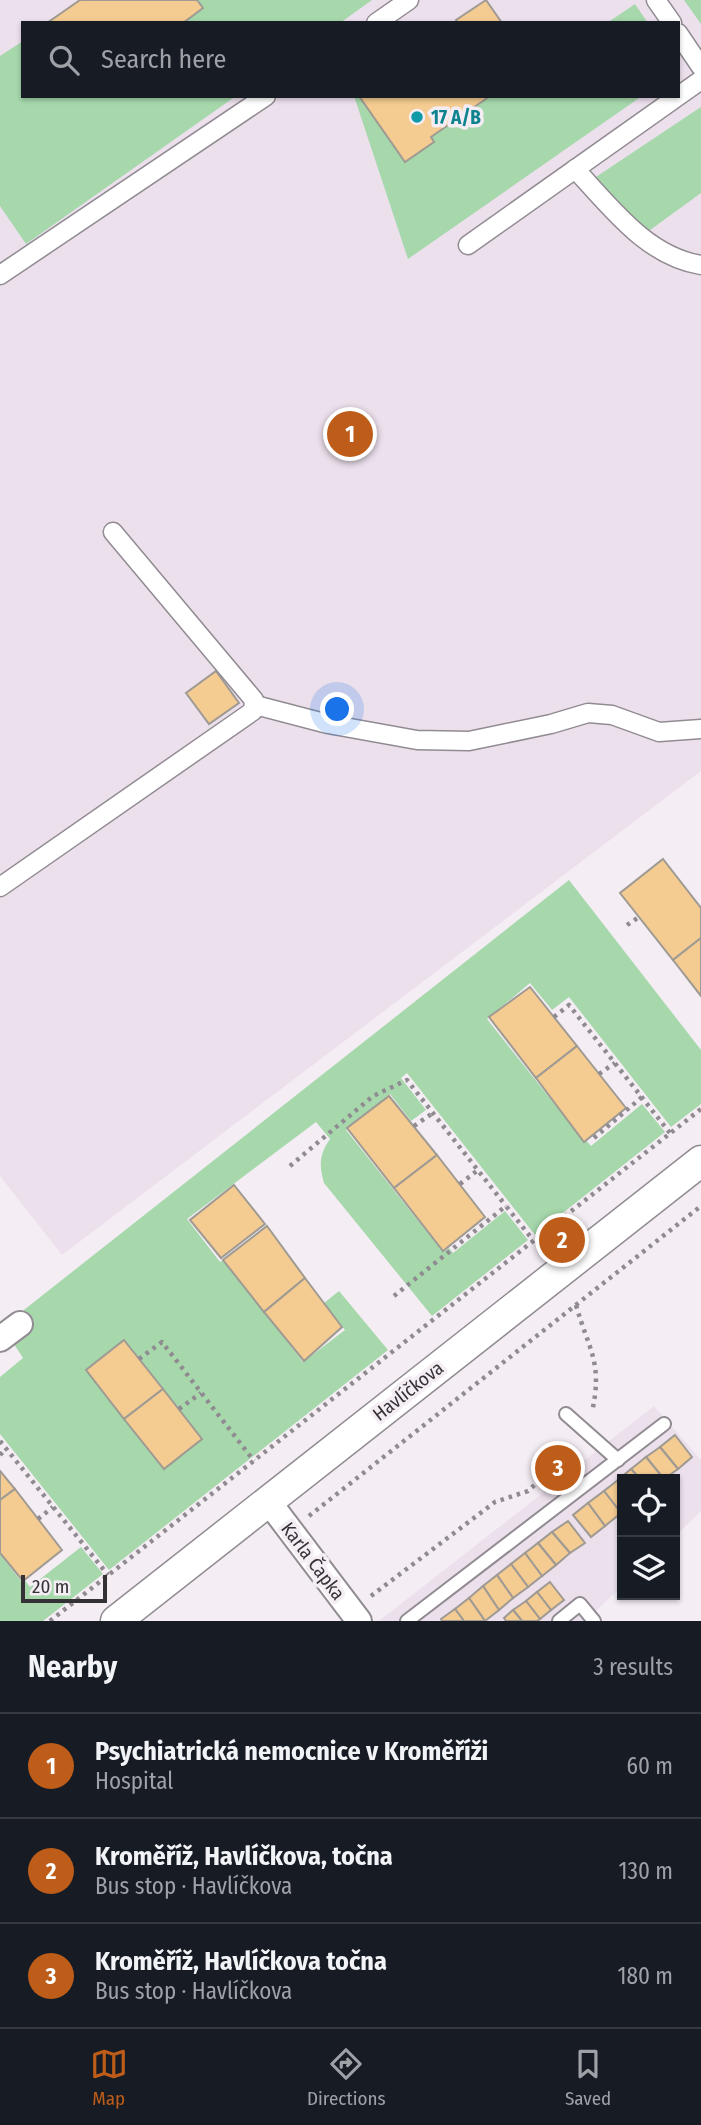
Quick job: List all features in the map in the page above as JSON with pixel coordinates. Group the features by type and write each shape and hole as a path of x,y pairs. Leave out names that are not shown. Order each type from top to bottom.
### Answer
{"street":[{"path":"656,0 671,21"},
{"path":"378,21 397,3"},
{"path":"680,36 701,67"},
{"path":"680,95 701,80"},
{"path":"0,275 263,98"},
{"path":"468,245 676,98"},
{"path":"575,169 645,241 664,254 701,265"},
{"path":"0,887 253,711 255,705 254,700 113,532"},
{"path":"255,705 328,724 417,740 469,741 551,724 588,713 612,715 659,732 701,729"},
{"name":"Havlíčkova","path":"117,1621 701,1161"},
{"name":"Karla Čapka","path":"268,1501 356,1617"}],"lane":[{"path":"566,1415 618,1460"},
{"path":"407,1621 664,1424"},
{"path":"559,1621 580,1604 594,1621"}],"path":[{"path":"627,925 639,917"},
{"path":"554,1017 569,1005 670,1133"},
{"path":"599,1074 615,1063"},
{"path":"290,1166 373,1096 407,1080 533,1240"},
{"path":"594,1138 642,1097"},
{"path":"50,1621 701,1109"},
{"path":"414,1126 433,1112"},
{"path":"460,1184 478,1170"},
{"path":"394,1296 506,1206"},
{"path":"292,1532 317,1509 701,1206"},
{"path":"356,1617 470,1519 495,1502 528,1491 573,1450 585,1432 595,1398 597,1378 595,1359 576,1305"},
{"path":"139,1359 162,1342 254,1461"},
{"path":"179,1409 201,1392"},
{"path":"0,1441 108,1575"},
{"path":"0,1455 6,1449"},
{"path":"38,1519 53,1507"}],"shaded area":[{"path":"0,0 701,0 701,771 62,1255 0,1176"},
{"path":"654,1406 701,1460 701,1511 680,1531 680,1474 617,1474 617,1591 582,1621 379,1621"}],"green space":[{"path":"197,0 372,0 343,21 186,21 203,9"},
{"path":"684,0 701,0 701,24"},
{"path":"635,4 647,21 610,21"},
{"path":"21,42 21,98 233,98 26,244 0,206 0,56"},
{"path":"355,98 360,98 405,161 431,137 487,98 639,98 408,259"},
{"path":"701,107 701,193 646,233 593,179"},
{"path":"569,880 701,1050 701,1104 671,1127 569,997 552,1010 530,983 487,1019 584,1141 591,1146 642,1104 665,1132 535,1235 407,1073 401,1078 426,1110 411,1121 390,1094 346,1130 443,1252 449,1248 453,1253 505,1211 528,1240 432,1316 324,1183 321,1160 330,1139 316,1122 187,1219 220,1262 223,1260 303,1362 345,1330 324,1303 339,1291 388,1350 109,1570 0,1434 0,1377 23,1358 12,1341 15,1317"},
{"path":"81,1547 103,1574 43,1621 0,1621 0,1554 21,1581 24,1579 30,1587"}],"building":[{"path":"80,0 197,0 203,8 186,21 50,21"},
{"path":"486,0 501,21 457,21"},
{"name":"17 A/B","path":"360,98 487,98 431,137 434,142 405,162"},
{"path":"216,671 239,703 209,724 186,693"},
{"path":"663,859 701,908 701,938 673,960 620,893"},
{"path":"701,938 701,996 673,960"},
{"path":"530,987 577,1046 536,1078 489,1017"},
{"path":"577,1046 626,1108 584,1142 536,1078"},
{"path":"389,1096 437,1155 394,1188 347,1128"},
{"path":"437,1155 485,1217 443,1251 394,1188"},
{"path":"234,1185 265,1224 221,1258 190,1220"},
{"path":"267,1226 305,1278 264,1312 223,1260"},
{"path":"305,1278 342,1327 304,1361 264,1312"},
{"path":"124,1340 163,1389 124,1419 86,1370"},
{"path":"163,1389 202,1439 164,1469 124,1419"},
{"path":"675,1435 692,1457 678,1469 660,1447"},
{"path":"660,1447 678,1469 671,1474 660,1474 646,1457"},
{"path":"646,1457 660,1474 636,1474 631,1469"},
{"path":"0,1471 15,1489 0,1500"},
{"path":"617,1481 617,1508 604,1491"},
{"path":"15,1489 62,1550 23,1581 0,1553 0,1500"},
{"path":"604,1491 617,1508 617,1516 605,1526 588,1503"},
{"path":"588,1503 605,1526 591,1537 573,1515"},
{"path":"568,1521 585,1543 570,1553 552,1532"},
{"path":"552,1532 570,1553 556,1565 538,1543"},
{"path":"538,1543 556,1565 542,1576 525,1553"},
{"path":"525,1553 542,1576 528,1587 511,1564"},
{"path":"511,1564 528,1587 513,1598 497,1575"},
{"path":"497,1575 513,1598 499,1610 483,1586"},
{"path":"550,1582 564,1600 551,1610 537,1592"},
{"path":"483,1586 499,1610 485,1621 469,1598"},
{"path":"537,1592 551,1610 540,1619 526,1601"},
{"path":"469,1598 485,1621 464,1621 455,1609"},
{"path":"526,1601 540,1619 537,1621 522,1621 513,1610"},
{"path":"455,1609 464,1621 442,1621 441,1619"},
{"path":"513,1610 522,1621 506,1621 504,1618"}],"place":[{"name":"17 A/B","path":"417,117"},
{"name":"Psychiatrická nemocnice v Kroměříži","path":"350,434"},
{"name":"Kroměříž, Havlíčkova, točna","path":"562,1240"},
{"name":"Kroměříž, Havlíčkova točna","path":"558,1468"}]}
